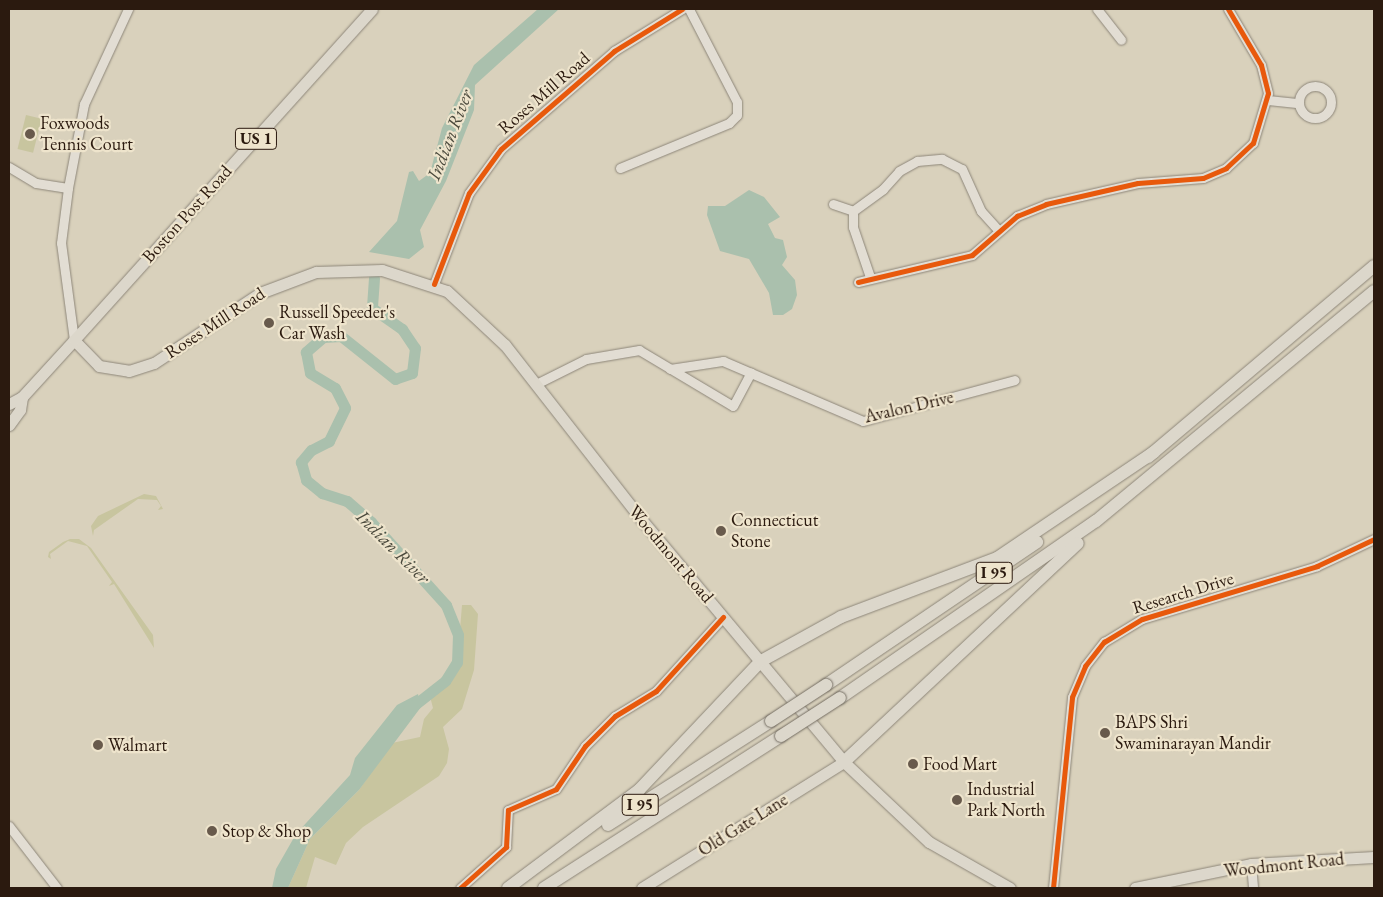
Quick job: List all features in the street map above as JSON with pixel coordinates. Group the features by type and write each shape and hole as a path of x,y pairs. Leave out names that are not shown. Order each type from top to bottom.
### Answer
{"highway":[{"name":"I 95","path":"509,888 826,685 1005,566 1154,452 1374,266"},
{"name":"I 95","path":"544,888 840,698 1005,588 1132,494 1374,290"},
{"path":"509,888 639,790 761,661 841,617 997,558 1154,452"},
{"path":"844,762 1132,494"}],"main road":[{"name":"Boston Post Road","path":"9,404 22,397 372,9"},
{"name":"Roses Mill Road","path":"74,340 99,366 129,371 154,363 253,297 299,276 370,268 434,284"},
{"name":"Woodmont Road","path":"434,284 484,321 723,617 844,762 929,842 1010,888"},
{"name":"Boston Post Road","path":"9,425 20,410 22,397"},
{"name":"Old Gate Lane","path":"642,888 844,762"},
{"name":"Woodmont Road","path":"1135,888 1251,864 1374,857"}],"street":[{"path":"74,340 61,243 68,188 84,104 128,9"},
{"name":"Roses Mill Road","path":"434,284 469,193 501,149 614,51 682,9"},
{"path":"620,168 729,123 737,115 737,102 689,9"},
{"path":"1097,9 1121,40"},
{"path":"858,282 965,258 983,248 1017,216 1046,204 1138,183 1215,174 1253,144 1268,100 1262,64 1228,9"},
{"path":"1268,100 1299,103"},
{"path":"870,278 853,228 853,211 904,167 942,159 966,174 981,211 1000,231"},
{"path":"9,167 36,183 68,188"},
{"path":"833,204 853,211"},
{"path":"536,384 570,365 628,350 651,353 670,369 730,406 738,402 751,372"},
{"name":"Avalon Drive","path":"670,369 723,361 862,421 1015,380"},
{"name":"Research Drive","path":"1053,888 1072,697 1082,671 1104,642 1142,619 1317,566 1374,539"},
{"path":"460,888 506,848 508,810 556,789 585,746 615,716 656,691 723,617"},
{"path":"9,826 57,888"},
{"path":"1251,864 1252,888"}],"shaded area":[{"name":"Foxwoods Tennis Court","path":"26,115 42,119 33,153 18,149"},
{"path":"144,494 156,496 163,509 158,510 161,506 157,500 138,499 94,530 93,536 91,526 98,516"},
{"path":"70,539 79,539 91,548 153,635 154,648 114,584 109,586 112,582 87,546 68,541 50,554 51,559 48,557 49,552 63,542"},
{"path":"462,605 471,605 478,614 474,670 462,709 443,727 449,749 447,763 439,776 363,827 346,843 336,865 315,857 306,888 288,888 310,839 359,790 392,743 420,737 424,719 433,708 428,689 457,667"}],"water":[{"path":"538,9 559,9 475,85 474,110 446,181 420,230 424,247 409,259 369,252 397,221 409,172 413,171 419,181 430,173 442,128 474,65"},
{"path":"749,190 764,197 780,217 768,224 775,238 783,240 787,257 782,265 795,280 797,295 792,309 783,315 773,315 769,293 749,259 720,251 707,215 708,206 725,206"},
{"path":"418,694 421,707 359,790 310,839 288,888 272,888 276,869 296,834 350,775 355,758 397,705"}],"waterway":[{"name":"Indian River","path":"374,278 372,308 402,329 415,348 412,373 395,379 341,336 323,337 306,352 310,373 335,388 345,408 329,441 311,450 301,462 306,480 322,493 347,501 371,522 446,605 458,635 457,662 445,681 408,710"}],"cycle path":[{"path":"434,284 469,193 501,149 614,51 682,9"},
{"path":"858,282 972,255 1017,216 1046,204 1138,183 1203,178 1226,168 1253,143 1268,93 1261,65 1228,9"},
{"path":"1053,888 1072,697 1085,666 1104,642 1142,619 1317,566 1374,539"},
{"path":"460,888 506,847 508,810 556,789 585,746 615,716 656,691 723,617"}],"place":[{"name":"Foxwoods Tennis Court","path":"30,134"},
{"name":"Russell Speeder's Car Wash","path":"269,323"},
{"name":"Connecticut Stone","path":"721,531"},
{"name":"BAPS Shri Swaminarayan Mandir","path":"1105,733"},
{"name":"Walmart","path":"98,745"},
{"name":"Food Mart","path":"913,764"},
{"name":"Industrial Park North","path":"957,800"},
{"name":"Stop & Shop","path":"212,831"}]}
